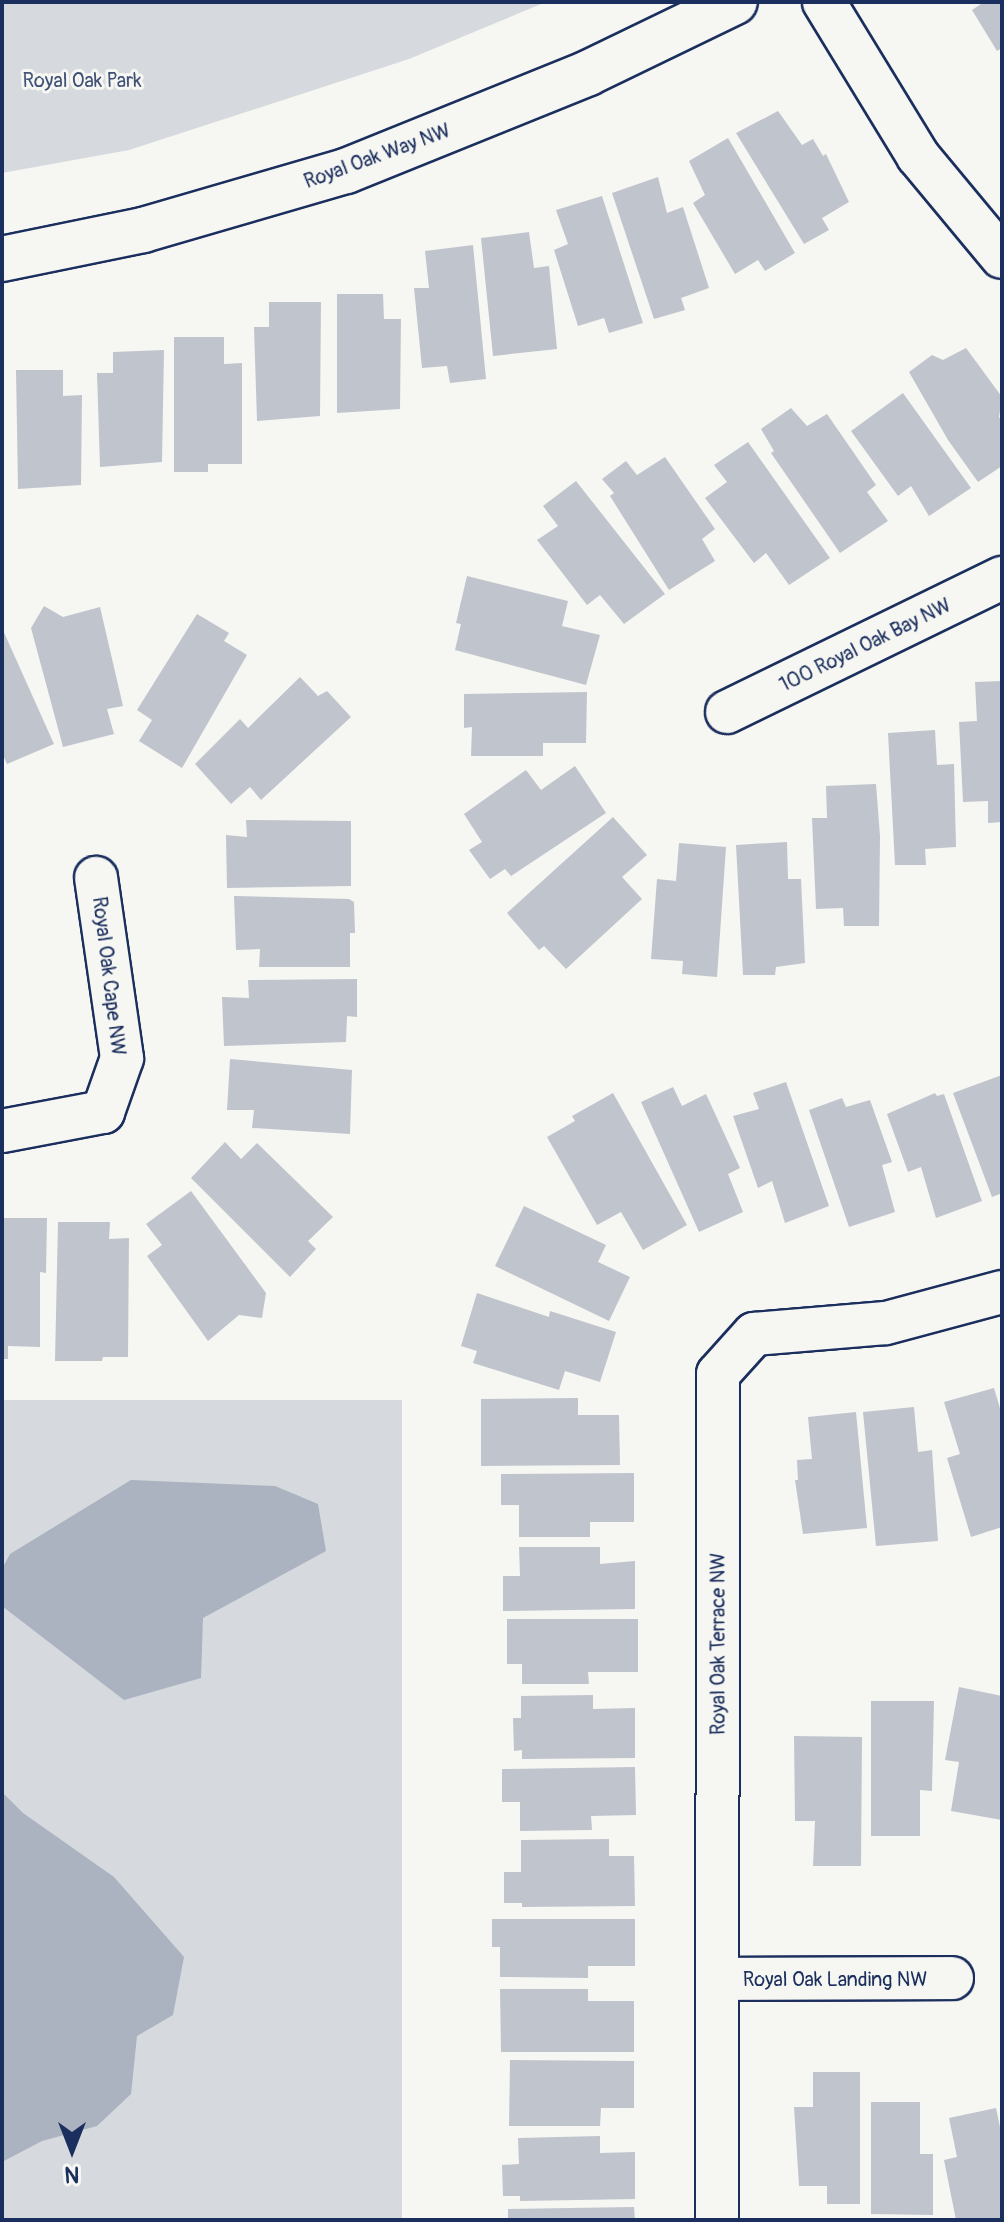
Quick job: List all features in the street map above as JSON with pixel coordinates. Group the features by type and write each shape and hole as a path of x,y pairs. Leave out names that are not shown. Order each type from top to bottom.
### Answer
{"street":[{"name":"Royal Oak Way NW","path":"2,259 143,230 346,171 588,73 735,2"},
{"path":"824,2 918,156 1002,257"},
{"name":"100 Royal Oak Bay NW","path":"727,712 1002,578"},
{"name":"Royal Oak Cape NW","path":"2,1131 103,1112 122,1058 96,878"},
{"name":"Royal Oak Terrace NW","path":"717,2220 718,1374 754,1334 886,1323 1002,1292"},
{"name":"Royal Oak Landing NW","path":"719,1979 952,1978"}],"green space":[{"name":"Royal Oak Park","path":"2,2 546,2 409,59 129,150 2,173"},
{"path":"2,1400 402,1400 402,2220 2,2220"}],"shaded area":[{"path":"131,1480 275,1486 318,1504 326,1551 203,1618 201,1678 124,1700 2,1606 2,1569 10,1554"},
{"path":"2,1792 23,1813 114,1877 184,1957 173,2015 137,2036 131,2094 97,2126 42,2141 2,2162"}],"building":[{"path":"984,2 1002,2 1002,48 997,51 972,10"},
{"path":"778,111 802,145 813,139 823,156 826,154 849,202 822,218 829,230 804,244 736,133"},
{"path":"728,138 795,253 765,271 758,260 735,274 693,203 705,195 689,161"},
{"path":"658,177 667,213 683,207 709,288 681,298 685,310 654,319 612,193"},
{"path":"602,196 643,323 609,333 604,318 578,326 554,250 568,244 556,210"},
{"path":"529,232 534,268 549,266 557,349 493,356 481,238"},
{"path":"473,245 486,379 450,383 447,366 422,368 414,288 429,288 425,251"},
{"path":"337,294 383,294 384,319 401,319 400,409 337,413"},
{"path":"269,302 321,302 320,416 257,421 254,327 269,327"},
{"path":"174,337 224,337 224,364 242,363 242,464 208,464 208,472 174,472"},
{"path":"966,348 1002,397 999,417 1002,422 1002,466 978,482 948,440 909,372 932,355 943,360"},
{"path":"164,350 162,462 100,467 97,373 113,373 113,352"},
{"path":"16,370 63,370 63,396 82,395 81,485 18,489"},
{"path":"903,393 971,488 929,516 911,486 898,496 851,431"},
{"path":"791,408 807,426 827,414 876,485 867,492 888,521 840,553 771,453 774,451 761,429"},
{"path":"748,442 830,558 789,585 766,553 754,563 705,498 727,482 714,465"},
{"path":"665,457 715,529 702,539 715,561 669,590 610,496 614,493 602,479 626,461 637,475"},
{"path":"576,481 665,594 624,624 600,595 587,605 537,540 558,526 543,506"},
{"path":"467,576 568,601 562,626 600,635 586,685 455,650 461,624 456,623"},
{"path":"44,606 63,617 100,607 123,706 107,709 114,734 63,747 31,628"},
{"path":"197,614 229,633 224,641 247,655 182,768 139,741 152,720 137,710"},
{"path":"2,628 54,744 7,764 2,753"},
{"path":"300,677 318,696 327,691 351,717 261,800 250,787 231,804 195,764 240,719 248,728"},
{"path":"1002,681 1002,822 988,823 988,801 963,802 959,722 977,721 975,682"},
{"path":"587,692 586,743 543,743 543,756 471,756 472,727 464,728 464,694"},
{"path":"935,730 937,765 954,764 956,847 925,849 926,865 895,865 888,733"},
{"path":"575,766 606,813 511,876 505,869 490,879 469,850 482,842 464,814 526,770 541,790"},
{"path":"876,784 880,836 879,926 844,926 843,908 816,909 812,818 827,818 826,786"},
{"path":"613,817 647,855 622,877 642,899 566,969 544,946 539,950 507,913"},
{"path":"246,820 351,821 351,886 227,888 226,835 247,837"},
{"path":"787,842 788,879 801,879 805,963 776,967 775,975 743,975 736,845"},
{"path":"679,843 726,847 717,977 682,974 683,961 651,959 657,879 676,881"},
{"path":"234,896 349,899 354,902 355,933 350,933 350,967 259,967 260,949 236,950"},
{"path":"357,979 357,1017 347,1016 346,1042 224,1046 222,997 249,998 248,980"},
{"path":"230,1059 352,1070 350,1134 252,1128 254,1110 227,1110"},
{"path":"1002,1075 1002,1193 992,1197 953,1093"},
{"path":"786,1082 829,1206 785,1223 772,1181 758,1188 733,1116 759,1109 753,1093"},
{"path":"673,1087 682,1106 706,1094 740,1168 728,1174 743,1212 699,1232 641,1102"},
{"path":"613,1093 687,1225 643,1250 621,1212 597,1225 547,1137 575,1121 572,1116"},
{"path":"935,1093 937,1096 944,1094 982,1201 936,1218 921,1167 908,1172 887,1114"},
{"path":"842,1098 846,1107 870,1100 892,1162 882,1165 895,1212 849,1227 809,1110"},
{"path":"225,1142 241,1159 257,1143 333,1217 308,1241 316,1249 290,1277 191,1178"},
{"path":"191,1191 266,1293 262,1318 239,1315 208,1341 147,1256 162,1245 146,1224"},
{"path":"524,1206 606,1245 598,1262 630,1277 609,1321 495,1266"},
{"path":"2,1218 47,1218 46,1273 40,1272 40,1347 8,1346 8,1359 2,1359"},
{"path":"58,1222 110,1222 109,1239 129,1238 128,1357 103,1357 102,1361 55,1361"},
{"path":"477,1293 549,1317 550,1311 616,1332 600,1382 565,1371 559,1390 473,1363 477,1351 461,1346"},
{"path":"994,1388 1002,1415 1002,1527 971,1537 947,1458 960,1454 944,1402"},
{"path":"578,1398 578,1415 619,1415 620,1465 481,1466 481,1399"},
{"path":"914,1407 918,1452 932,1450 938,1541 876,1546 863,1412"},
{"path":"856,1412 867,1528 803,1534 795,1480 798,1480 797,1460 812,1459 808,1417"},
{"path":"634,1473 634,1522 590,1522 590,1537 519,1537 519,1505 501,1505 501,1474"},
{"path":"519,1547 600,1547 600,1564 635,1561 635,1609 503,1611 503,1576 520,1576"},
{"path":"507,1619 638,1619 638,1672 588,1672 589,1684 522,1684 522,1664 507,1664"},
{"path":"959,1687 1002,1696 1002,1820 951,1811 959,1762 945,1760"},
{"path":"593,1695 593,1709 635,1708 635,1758 522,1759 522,1750 514,1751 513,1718 521,1718 521,1696"},
{"path":"871,1701 934,1701 932,1791 920,1790 920,1836 871,1836"},
{"path":"794,1736 862,1737 861,1866 813,1866 815,1821 795,1821"},
{"path":"635,1767 636,1815 591,1816 592,1830 520,1831 520,1802 502,1802 502,1769"},
{"path":"609,1839 609,1856 634,1856 635,1906 522,1907 522,1903 504,1903 504,1872 521,1872 521,1840"},
{"path":"492,1919 635,1919 635,1966 588,1966 588,1978 500,1977 500,1947 492,1947"},
{"path":"500,1989 588,1989 588,2001 634,2001 634,2052 501,2052"},
{"path":"510,2060 634,2061 634,2108 601,2108 600,2126 509,2126"},
{"path":"813,2072 860,2072 860,2204 827,2204 827,2186 799,2186 794,2107 813,2107"},
{"path":"871,2102 920,2102 920,2154 933,2154 933,2215 871,2214"},
{"path":"996,2108 1002,2137 1002,2220 956,2220 944,2160 957,2157 949,2118"},
{"path":"600,2136 600,2153 635,2152 635,2199 520,2201 520,2196 503,2196 502,2165 519,2164 518,2138"},
{"path":"634,2207 635,2220 508,2220 508,2209"}]}
